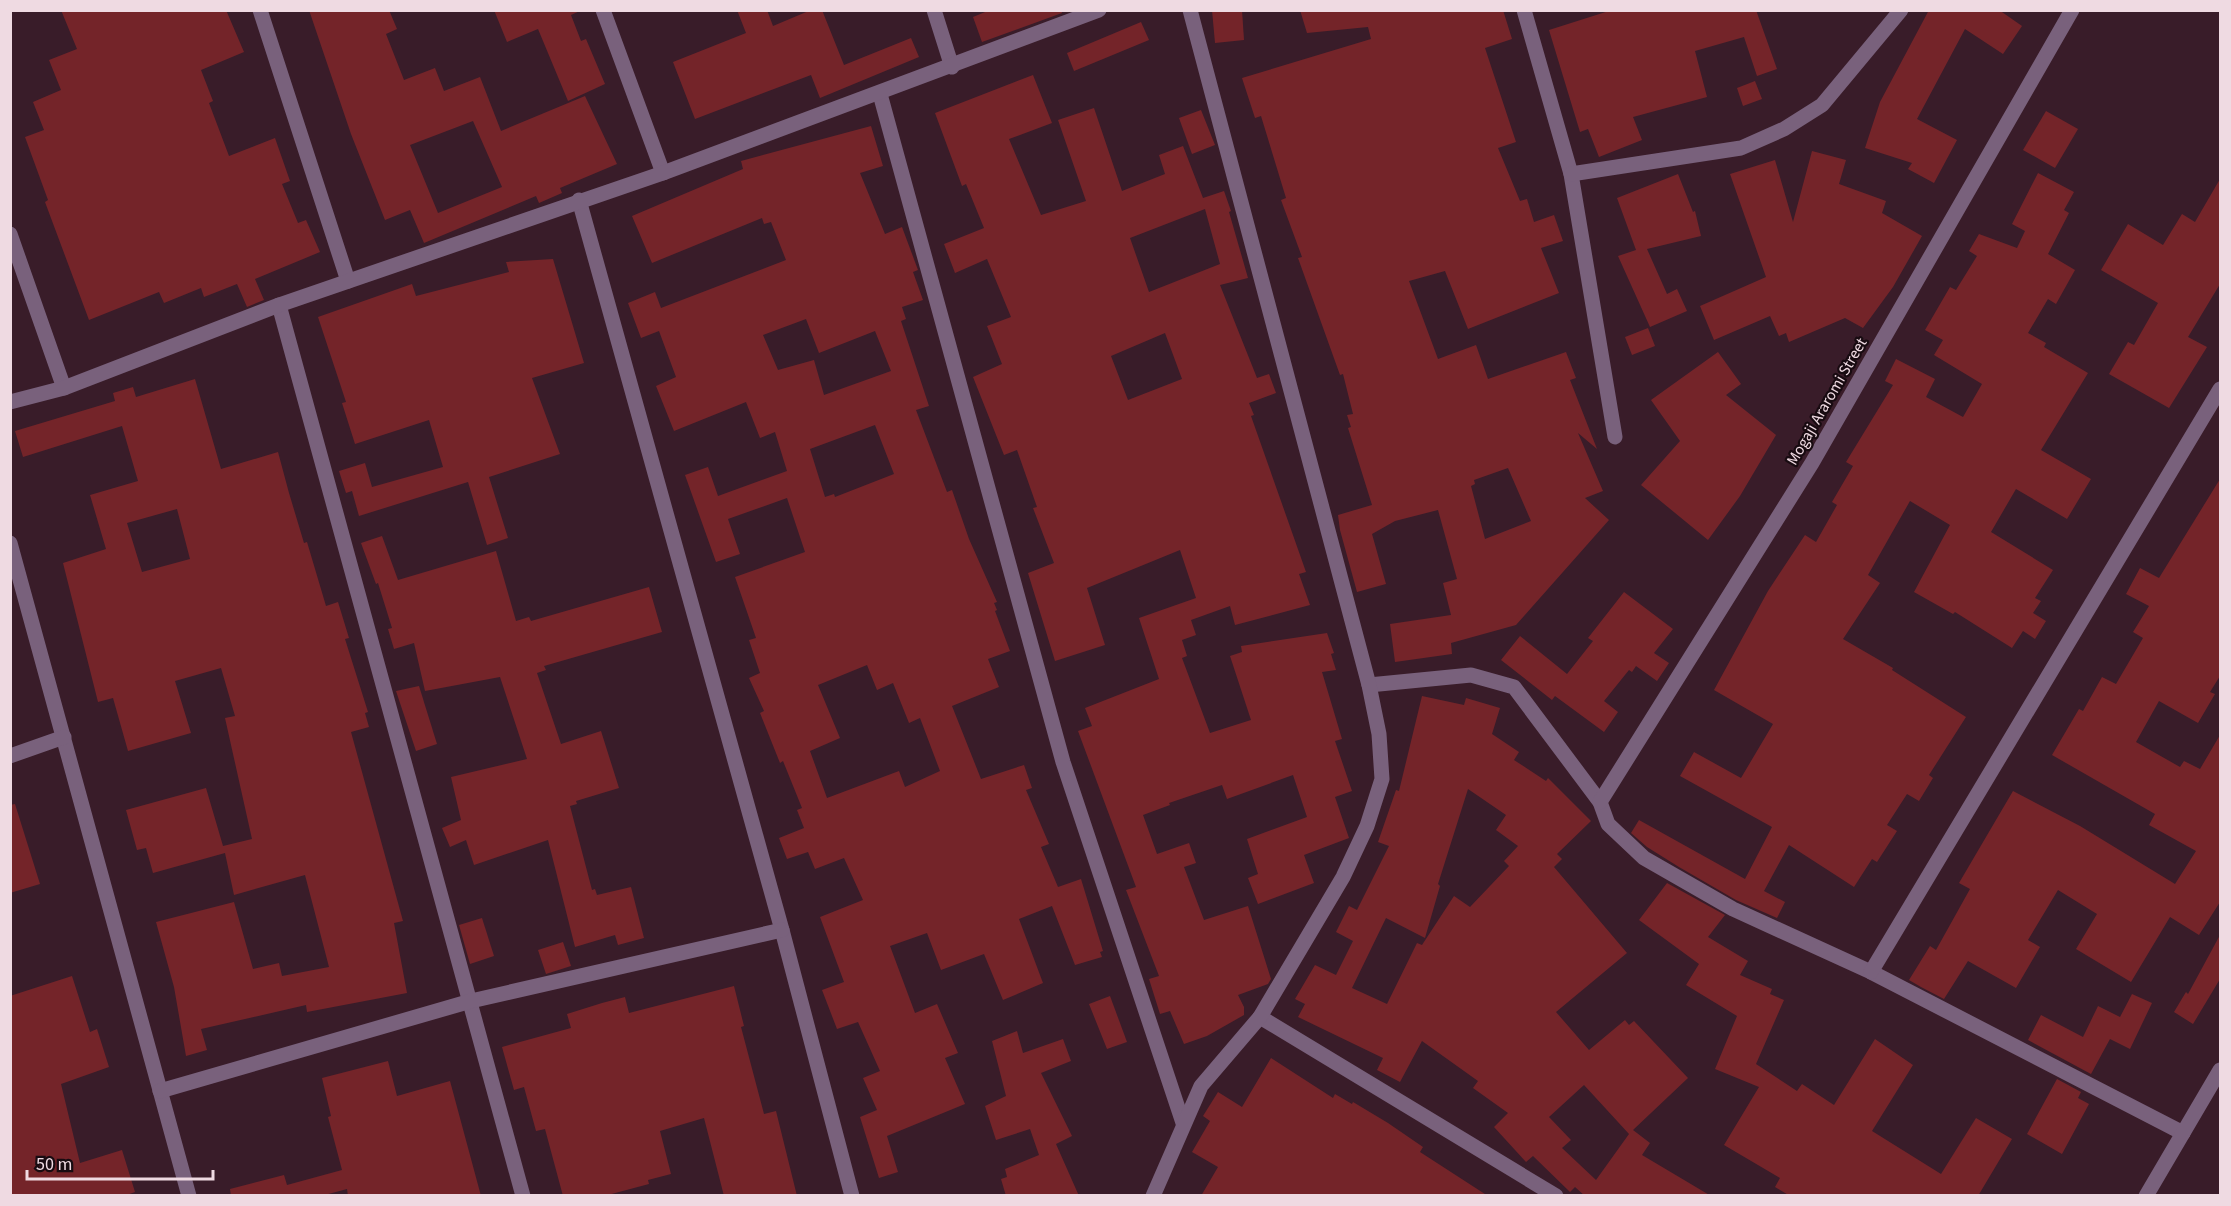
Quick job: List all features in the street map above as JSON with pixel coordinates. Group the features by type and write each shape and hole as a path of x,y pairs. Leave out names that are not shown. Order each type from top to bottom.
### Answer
{"street":[{"path":"260,10 348,281"},
{"path":"603,10 663,173"},
{"path":"934,10 952,67"},
{"path":"10,402 64,388 279,305 663,173 880,94 1099,10"},
{"path":"1152,1196 1183,1123 1202,1086 1260,1017 1342,877 1367,826 1382,779 1379,735 1369,686 1190,10"},
{"path":"1524,10 1571,174 1615,437"},
{"path":"1571,174 1742,147 1784,129 1822,105 1901,10"},
{"name":"Mogaji Araromi Street","path":"1600,802 1812,462 2072,10"},
{"path":"880,94 1063,762 1183,1123"},
{"path":"579,200 782,930 852,1196"},
{"path":"10,234 64,388"},
{"path":"279,305 523,1196"},
{"path":"1871,972 2220,389"},
{"path":"10,543 189,1196"},
{"path":"1369,686 1471,675 1514,687 1600,802 1608,824 1644,858 1733,909 1871,972 2183,1133"},
{"path":"10,756 64,737"},
{"path":"160,1091 471,1001 782,930"},
{"path":"1260,1017 1556,1196"},
{"path":"2146,1196 2220,1070"}],"building":[{"path":"61,10 226,10 244,52 201,70 213,101 209,103 229,156 275,138 290,181 282,184 298,223 306,220 320,252 255,279 264,300 247,307 237,284 204,297 201,288 164,303 159,292 89,320 45,202 48,200 25,137 44,130 33,102 61,90 49,60 77,49"},
{"path":"309,10 389,10 397,29 386,34 404,80 435,68 444,91 480,77 501,131 585,96 617,164 560,188 562,193 539,203 536,196 424,243 410,210 385,220 351,134","holes":["473,121 502,187 438,213 410,145"]},
{"path":"494,10 582,10 571,15 581,41 586,39 605,84 568,101 538,29 507,42"},
{"path":"737,10 767,10 773,26 811,10 822,10 844,65 911,38 919,57 820,98 811,75 695,119 673,62 746,33"},
{"path":"990,10 1061,10 1062,13 982,42 973,17"},
{"path":"1212,10 1242,10 1244,40 1215,43"},
{"path":"1300,10 1503,10 1512,39 1485,48 1516,142 1498,148 1520,201 1527,199 1534,222 1554,215 1563,241 1541,248 1559,293 1468,329 1445,271 1409,281 1438,359 1476,345 1488,379 1566,352 1576,378 1570,380 1597,449 1578,433 1603,491 1585,498 1609,520 1516,625 1451,643 1452,654 1395,662 1390,624 1451,615 1443,583 1457,579 1438,510 1395,521 1372,534 1386,584 1357,592 1340,530 1338,515 1372,505 1348,428 1351,427 1347,415 1353,414 1343,374 1340,375 1298,258 1302,257 1281,200 1286,198 1261,116 1255,118 1242,78 1371,39 1368,27 1307,33","holes":["1508,468 1531,521 1485,539 1471,486 1475,484 1474,480"]},
{"path":"1612,10 1756,10 1777,69 1757,76 1744,37 1695,51 1707,97 1633,117 1642,140 1599,157 1588,129 1580,132 1549,30"},
{"path":"1929,10 1999,10 2022,26 2003,54 1965,29 1917,119 1957,140 1934,183 1908,169 1912,163 1865,148 1880,102"},
{"path":"1141,22 1149,40 1074,71 1067,53"},
{"path":"1033,75 1052,123 1009,139 1041,215 1086,201 1058,120 1094,108 1122,191 1165,174 1159,155 1183,146 1203,198 1224,191 1231,211 1229,212 1248,278 1220,285 1257,378 1269,374 1276,393 1249,403 1254,415 1251,416 1306,572 1299,574 1310,605 1235,625 1230,606 1191,620 1196,635 1182,640 1187,656 1182,658 1210,733 1251,720 1230,656 1242,652 1241,646 1327,633 1334,653 1331,654 1336,670 1322,672 1342,739 1335,741 1352,791 1335,797 1349,838 1304,855 1314,883 1258,904 1248,878 1258,874 1247,839 1307,817 1293,775 1227,799 1222,785 1169,803 1170,805 1143,815 1157,854 1189,843 1196,863 1184,867 1204,920 1248,906 1271,979 1268,984 1238,995 1244,1007 1244,1015 1207,1036 1184,1044 1170,1011 1160,1014 1149,979 1159,976 1126,890 1136,887 1078,731 1092,726 1085,708 1159,679 1139,618 1196,598 1180,550 1087,588 1105,645 1055,661 1028,573 1054,563 1033,508 1037,507 1017,450 1004,455 973,377 1002,364 987,326 1011,317 987,259 955,273 944,244 984,228 966,184 962,186 935,113","holes":["1205,209 1220,264 1149,292 1130,238","1165,333 1182,379 1128,400 1111,356"]},
{"path":"1755,81 1762,99 1743,106 1737,88"},
{"path":"1201,110 1215,145 1192,154 1179,118"},
{"path":"2046,111 2078,129 2055,168 2023,150"},
{"path":"871,126 883,166 860,173 885,234 902,227 918,270 913,272 923,300 902,307 906,319 901,321 929,406 916,410 947,492 952,490 969,539 997,602 994,603 997,610 995,611 1010,651 988,659 999,687 952,706 981,779 1024,765 1032,788 1026,790 1049,844 1041,847 1058,887 1081,879 1103,951 1100,952 1102,957 1075,965 1052,906 1019,919 1043,983 1003,1000 984,954 941,970 927,933 890,946 915,1013 937,1004 958,1053 945,1058 965,1104 887,1136 898,1172 879,1178 860,1117 877,1110 863,1078 880,1071 858,1022 837,1029 822,990 844,982 820,917 863,900 844,858 815,869 808,852 787,859 779,838 804,828 797,810 802,808 783,761 780,763 760,713 764,711 749,678 760,673 749,640 756,638 735,577 805,552 787,498 728,519 740,554 716,562 685,475 708,467 718,496 787,471 775,432 760,438 746,402 674,431 656,386 676,377 659,331 641,338 628,303 655,292 661,308 786,260 771,222 764,224 762,218 652,263 632,216 743,169 741,161","holes":["806,319 819,353 875,331 891,371 824,395 814,360 778,370 763,335","875,425 894,474 835,497 834,494 825,497 810,449","867,665 877,690 893,683 909,723 920,718 940,771 905,787 899,771 827,798 810,751 840,738 818,685"]},
{"path":"1812,151 1846,160 1839,184 1886,201 1882,213 1922,236 1893,287 1863,328 1845,318 1789,342 1786,333 1779,336 1770,316 1714,340 1700,306 1766,277 1730,174 1775,160 1793,222"},
{"path":"2038,173 2074,192 2064,210 2069,213 2048,254 2075,270 2056,304 2048,299 2028,333 2046,343 2044,347 2088,373 2041,450 2091,479 2067,519 2016,489 1991,532 2053,570 2035,598 2041,601 2033,613 2046,621 2035,639 2023,631 2012,648 1955,612 1953,614 1914,592 1950,525 1910,501 1868,575 1880,583 1843,639 1893,668 1892,670 1966,717 1929,775 1933,778 1919,801 1907,794 1887,825 1897,831 1877,862 1872,859 1854,887 1789,845 1764,891 1785,902 1777,918 1736,900 1679,867 1647,847 1631,833 1639,820 1745,879 1772,827 1680,776 1694,752 1741,778 1773,724 1714,690 1768,591 1805,535 1816,542 1837,505 1832,502 1853,466 1846,462 1893,385 1885,381 1896,359 1935,379 1926,397 1963,417 1982,384 1934,355 1943,340 1925,330 1950,287 1956,290 1977,256 1969,251 1979,234 2017,248 2025,231 2012,224"},
{"path":"1678,174 1693,212 1695,211 1701,236 1647,249 1667,294 1677,289 1687,311 1650,327 1618,256 1636,250 1617,198"},
{"path":"2220,179 2220,284 2188,337 2207,347 2169,408 2109,374 2128,342 2134,345 2158,303 2101,270 2128,224 2163,245 2182,214 2195,222"},
{"path":"553,259 584,363 532,378 560,454 489,477 508,538 487,545 468,482 359,516 352,491 346,493 339,471 365,463 372,487 443,467 429,420 355,444 342,403 346,402 318,317 412,284 416,296 509,272 506,262"},
{"path":"1648,328 1655,346 1632,355 1625,337"},
{"path":"1718,352 1741,384 1726,395 1776,435 1740,496 1708,540 1641,485 1680,441 1651,400"},
{"path":"195,379 221,469 278,452 304,543 307,542 326,606 338,602 349,638 345,639 368,712 365,713 369,727 351,732 403,921 394,923 407,993 307,1012 306,1005 201,1029 207,1050 186,1056 174,987 156,922 234,902 253,969 279,963 282,976 329,967 305,875 234,895 225,853 153,873 146,848 137,850 126,810 206,788 223,846 252,839 225,718 235,716 221,668 175,681 191,733 128,751 113,698 98,702 63,563 106,549 90,495 138,481 122,426 23,457 15,431 115,401 113,393 133,387 136,397","holes":["177,509 190,559 142,572 127,523"]},
{"path":"2220,479 2220,676 2210,692 2215,694 2198,723 2159,701 2136,742 2180,767 2184,761 2200,769 2220,735 2220,902 2199,935 2170,917 2131,982 2076,949 2097,914 2058,890 2028,940 2040,947 2016,988 1968,961 1944,999 1909,980 1930,946 1936,950 1970,889 1959,883 2013,791 2080,826 2175,884 2196,851 2149,825 2155,814 2052,755 2079,709 2083,711 2102,677 2116,684 2143,638 2133,632 2149,606 2126,594 2140,568 2159,578"},
{"path":"382,536 398,580 496,551 516,621 529,617 531,621 649,587 662,632 544,666 546,670 537,673 561,744 601,731 619,788 576,801 577,804 570,806 592,890 595,889 597,895 631,887 644,938 618,945 615,935 575,947 548,840 474,865 466,840 450,847 442,828 461,820 451,777 527,759 500,677 425,691 414,643 394,649 388,629 392,628 378,583 376,584 361,543"},
{"path":"1624,592 1673,629 1654,653 1669,663 1657,681 1636,666 1632,672 1629,670 1604,701 1618,712 1604,732 1555,696 1552,700 1501,660 1520,636 1567,674 1593,641 1588,638"},
{"path":"419,686 437,744 416,751 396,691"},
{"path":"1422,696 1464,705 1466,698 1500,708 1492,734 1519,752 1514,760 1546,781 1548,778 1591,821 1557,854 1562,859 1554,867 1627,953 1556,1012 1589,1050 1625,1020 1629,1025 1634,1021 1688,1078 1633,1130 1650,1143 1642,1155 1711,1196 1585,1196 1575,1187 1570,1192 1533,1156 1526,1162 1494,1127 1508,1113 1473,1088 1478,1081 1422,1041 1400,1082 1377,1070 1383,1058 1298,1017 1305,1004 1295,999 1315,965 1336,975 1353,941 1336,932 1349,906 1357,910 1389,846 1378,842 1396,790 1399,791","holes":["1468,789 1506,815 1496,830 1518,846 1504,861 1509,866 1470,907 1454,896 1422,945 1417,943 1387,1004 1352,988 1386,918 1425,938 1440,886 1438,884","1584,1085 1629,1134 1596,1180 1562,1148 1571,1140 1549,1117"]},
{"path":"15,804 40,884 10,893 10,805"},
{"path":"1667,883 1725,915 1708,937 1748,961 1740,975 1772,989 1770,994 1784,1000 1756,1064 1797,1091 1802,1084 1834,1105 1875,1039 1913,1065 1872,1131 1941,1174 1976,1118 2012,1139 1978,1196 1790,1196 1775,1187 1780,1178 1724,1145 1759,1087 1715,1069 1737,1016 1686,985 1699,964 1639,920"},
{"path":"482,918 494,956 470,964 459,925"},
{"path":"2220,935 2220,979 2193,1024 2174,1012 2186,992 2188,994"},
{"path":"563,942 571,966 546,974 538,950"},
{"path":"72,976 90,1032 97,1029 109,1067 61,1084 80,1163 122,1150 135,1192 124,1196 10,1196 10,996"},
{"path":"734,986 744,1026 741,1027 764,1114 776,1111 797,1196 724,1196 704,1118 660,1131 671,1174 648,1180 649,1184 604,1196 563,1196 545,1129 536,1131 524,1087 514,1090 502,1047 571,1028 567,1014 602,1003 625,997 629,1013"},
{"path":"2132,994 2152,1003 2130,1049 2110,1039 2091,1074 2028,1040 2041,1015 2083,1037 2098,1006 2120,1017"},
{"path":"1110,996 1127,1042 1107,1049 1089,1004"},
{"path":"1017,1031 1023,1053 1063,1039 1071,1061 1041,1073 1072,1136 1056,1144 1079,1196 1006,1196 1001,1179 1007,1177 1005,1169 1039,1155 1030,1129 996,1140 985,1106 1006,1096 992,1041"},
{"path":"1271,1058 1333,1098 1335,1094 1352,1104 1353,1102 1388,1123 1423,1147 1420,1152 1488,1196 1201,1196 1218,1167 1192,1152 1210,1121 1203,1116 1218,1092 1242,1107"},
{"path":"388,1061 397,1096 450,1081 481,1196 348,1196 347,1189 321,1196 231,1196 230,1189 284,1175 287,1185 342,1170 328,1117 331,1116 322,1078"},
{"path":"2057,1079 2081,1092 2078,1098 2089,1104 2062,1154 2027,1134"}]}
